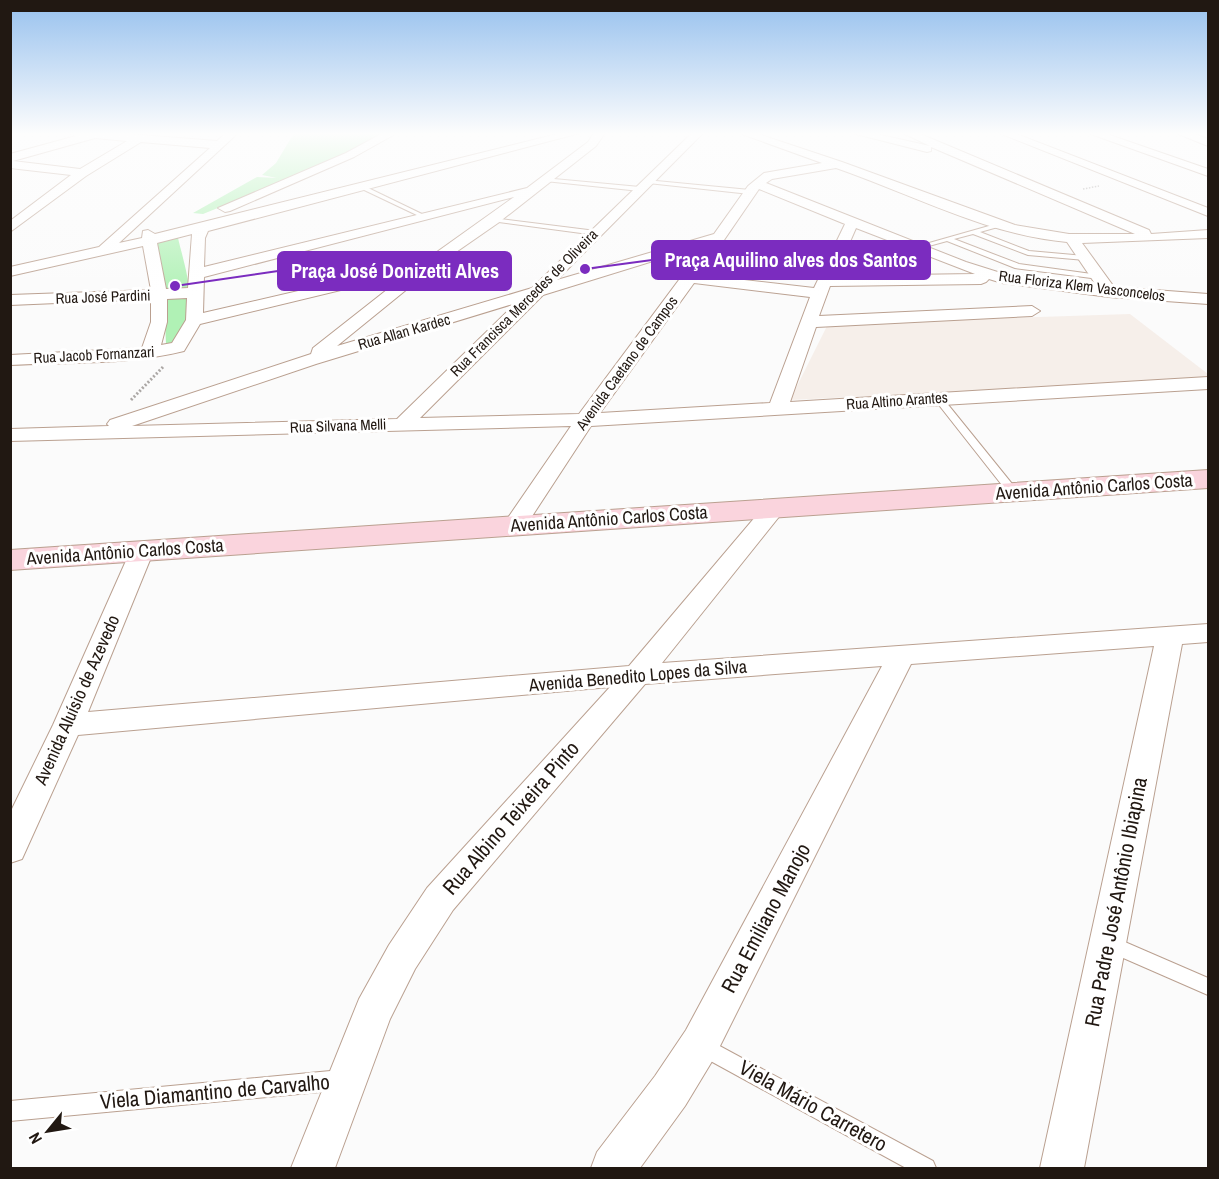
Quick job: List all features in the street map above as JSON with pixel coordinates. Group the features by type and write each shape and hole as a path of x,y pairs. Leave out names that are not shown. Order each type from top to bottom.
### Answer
{"main road":[{"name":"Avenida Antônio Carlos Costa","path":"10,560 1209,479"}],"street":[{"path":"10,228 64,188"},
{"path":"102,250 172,188"},
{"path":"197,223 274,188"},
{"path":"10,272 102,250 197,223 358,188"},
{"path":"196,274 522,188"},
{"path":"310,360 428,265 493,220 534,188"},
{"name":"Rua Francisca Mercedes de Oliveira","path":"403,423 641,188"},
{"name":"Rua Floriza Klem Vasconcelos","path":"754,188 853,221 961,266 1002,278 1109,292 1209,299"},
{"name":"Avenida Caetano de Campos","path":"515,525 585,420 754,188"},
{"path":"904,188 1002,224 1032,232 1071,238 1204,234"},
{"path":"1037,188 1151,236 1205,249 1189,239 1204,234"},
{"path":"1146,188 1209,212"},
{"path":"256,196 262,201 273,203 313,199"},
{"path":"20,206 39,208"},
{"path":"777,409 823,287 853,221"},
{"path":"178,347 194,320 197,223"},
{"path":"127,228 130,233 146,236"},
{"path":"146,236 161,295 159,327 149,353"},
{"name":"Rua Allan Kardec","path":"91,433 310,360 718,237"},
{"path":"1071,238 1109,292"},
{"path":"657,255 696,269 823,287 1002,278"},
{"path":"194,320 428,265"},
{"name":"Rua José Pardini","path":"10,300 195,293"},
{"path":"809,322 1032,311"},
{"path":"359,321 360,328 374,336 405,332"},
{"name":"Rua Jacob Fornanzari","path":"10,360 149,353 178,347"},
{"name":"Rua Altino Arantes","path":"585,420 1209,383"},
{"name":"Rua Silvana Melli","path":"10,435 585,420"},
{"name":"Rua Albino Teixeira Pinto","path":"313,1168 373,1012 402,957 440,899 637,675 774,508"},
{"name":"Avenida Aluísio de Azevedo","path":"11,846 68,725 142,550"},
{"name":"Avenida Benedito Lopes da Silva","path":"68,725 637,675 1209,633"},
{"name":"Rua Padre José Antônio Ibiapina","path":"1062,1168 1170,635"},
{"name":"Rua Emiliano Manojo","path":"613,1168 670,1091 700,1044 901,657"}],"lane":[{"path":"364,188 423,216"},
{"path":"493,220 596,233"},
{"path":"918,247 1002,224"},
{"path":"973,232 1028,253 1085,258"},
{"path":"947,240 1018,266 1099,277"},
{"path":"938,398 1013,492"},
{"path":"1108,943 1209,987"},
{"name":"Viela Mário Carretero","path":"700,1044 926,1168"},
{"name":"Viela Diamantino de Carvalho","path":"10,1111 348,1079"}],"path":[{"path":"1051,194 1090,188"},
{"path":"129,403 167,363 178,347"}],"shaded area":[{"path":"1130,314 1208,374 1208,380 790,400 828,324"}],"green space":[{"path":"237,188 267,188 203,214 193,213"},
{"path":"178,238 183,257 190,304 189,314 183,328 173,342 166,344 164,297 152,241"}],"place":[{"name":"Praça Aquilino alves dos Santos","path":"585,269"},
{"name":"Praça José Donizetti Alves","path":"175,286"}]}
